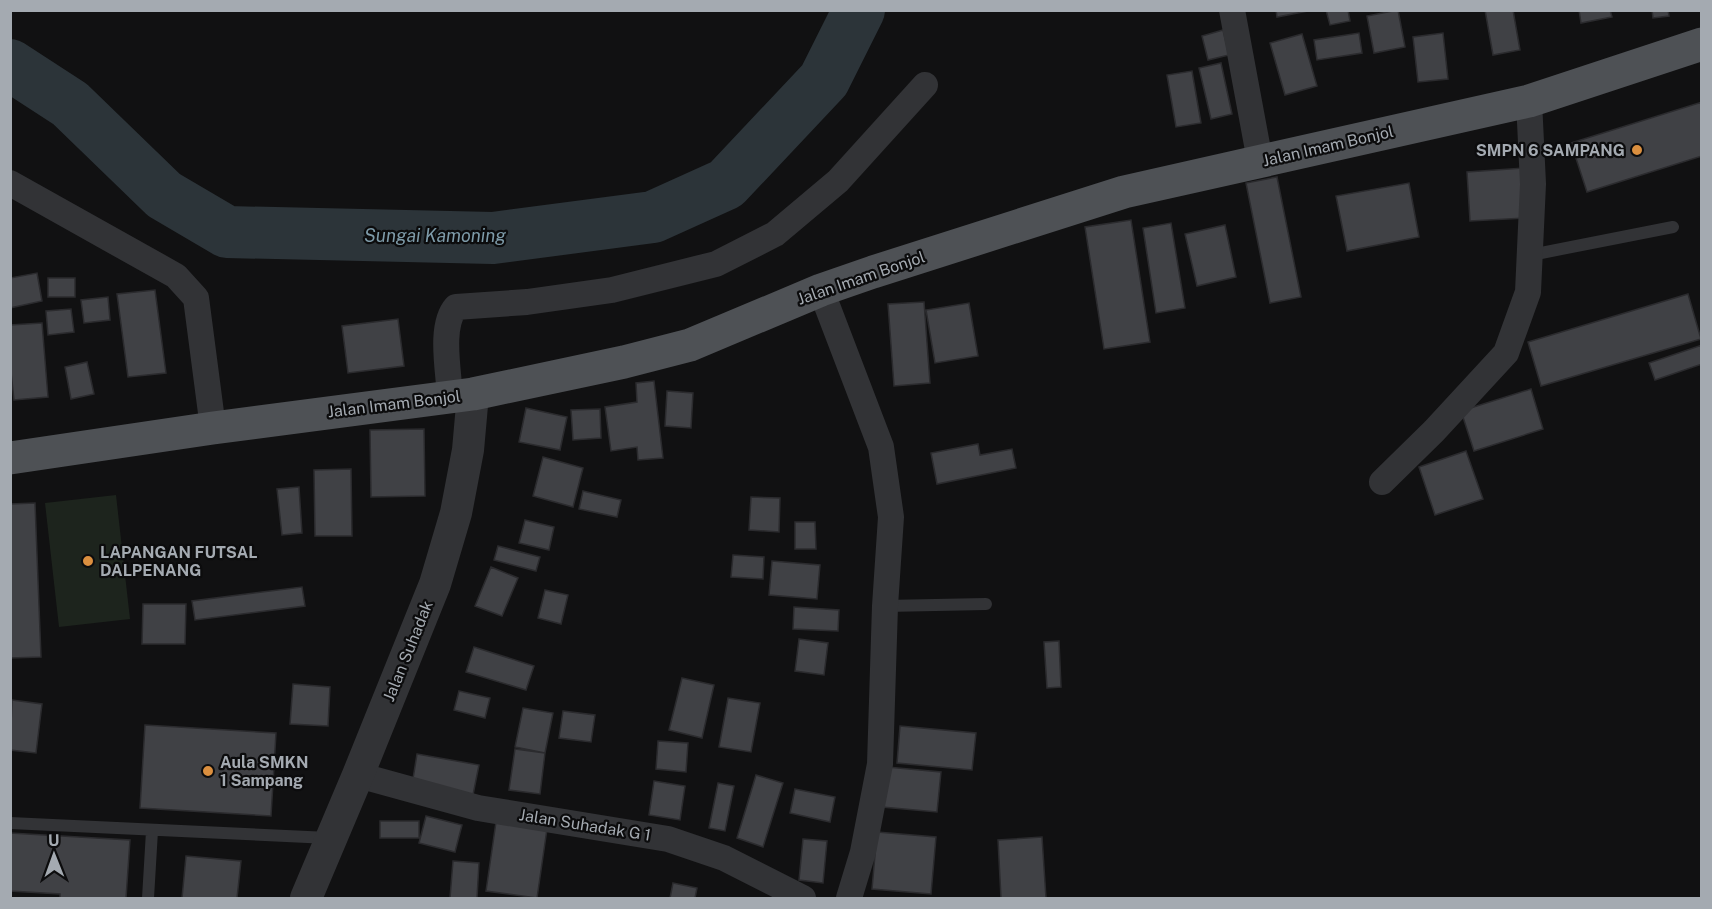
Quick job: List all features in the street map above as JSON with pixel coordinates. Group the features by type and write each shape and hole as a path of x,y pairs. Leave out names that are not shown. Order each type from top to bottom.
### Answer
{"main road":[{"name":"Jalan Imam Bonjol","path":"10,458 462,395 624,362 690,345 821,290 1124,192 1529,101 1701,44"}],"street":[{"path":"1232,10 1260,161"},
{"path":"462,395 446,348 449,317 456,307 527,302 612,290 716,264 775,234 838,181 925,85"},
{"path":"1382,482 1434,431 1506,353 1528,292 1533,184 1529,101"},
{"path":"10,183 176,276 196,298 213,428"},
{"path":"821,290 880,447 891,516 885,606 880,764 863,852 849,898"},
{"name":"Jalan Suhadak","path":"306,898 435,584 456,513 468,450 462,395"},
{"name":"Jalan Suhadak G 1","path":"358,775 478,808 668,838 724,858 803,898"}],"lane":[{"path":"1531,255 1673,227"},
{"path":"885,606 986,604"},
{"path":"10,823 331,838"},
{"path":"148,898 152,831"}],"shaded area":[{"name":"LAPANGAN FUTSAL DALPENANG","path":"116,495 130,619 59,627 45,503"}],"building":[{"path":"1276,10 1313,10 1277,17"},
{"path":"1326,10 1348,10 1350,21 1330,25"},
{"path":"1398,10 1405,47 1374,53 1367,16"},
{"path":"1485,10 1513,10 1520,50 1493,55"},
{"path":"1579,10 1610,10 1612,17 1581,23"},
{"path":"1652,10 1668,10 1669,16 1653,18"},
{"path":"1223,30 1229,55 1208,60 1202,36"},
{"path":"1359,33 1362,53 1317,60 1314,40"},
{"path":"1443,33 1448,79 1418,82 1413,37"},
{"path":"1302,34 1317,86 1285,95 1270,43"},
{"path":"1221,63 1232,114 1211,119 1199,68"},
{"path":"1192,71 1201,123 1176,127 1167,75"},
{"name":"SMPN 6 SAMPANG","path":"1702,102 1702,156 1587,192 1571,143"},
{"path":"1524,168 1527,218 1470,221 1467,172"},
{"path":"1277,177 1301,297 1270,303 1246,183"},
{"path":"1409,183 1419,237 1347,251 1336,196"},
{"path":"1131,220 1150,342 1104,349 1085,227"},
{"path":"1171,223 1185,308 1156,313 1143,228"},
{"path":"1225,225 1236,277 1197,286 1185,234"},
{"path":"37,273 42,301 10,308 10,278"},
{"path":"48,278 75,278 75,297 48,297"},
{"path":"155,290 166,373 128,377 117,294"},
{"path":"1688,294 1701,339 1541,386 1528,342"},
{"path":"108,297 110,320 84,323 81,300"},
{"path":"924,302 930,383 894,386 888,304"},
{"path":"969,303 978,356 935,363 926,310"},
{"path":"71,309 74,332 48,335 46,311"},
{"path":"398,319 404,366 348,373 342,326"},
{"path":"42,323 48,397 14,400 10,363 10,325"},
{"path":"1702,345 1702,364 1655,380 1649,363"},
{"path":"87,362 94,394 71,399 65,367"},
{"path":"654,381 663,458 638,460 637,447 611,451 605,407 637,402 636,383"},
{"path":"1531,389 1543,429 1474,451 1461,411"},
{"path":"667,391 693,393 691,428 665,426"},
{"path":"526,408 567,417 560,450 519,442"},
{"path":"600,409 601,438 573,440 571,410"},
{"path":"424,429 425,496 371,497 370,430"},
{"path":"978,444 980,455 1012,449 1016,468 937,484 931,453"},
{"path":"1466,451 1483,499 1435,515 1419,467"},
{"path":"543,457 583,468 573,507 533,496"},
{"path":"351,469 352,536 315,536 314,470"},
{"path":"299,487 302,533 282,535 277,489"},
{"path":"583,491 621,500 617,517 579,509"},
{"path":"751,497 780,498 779,532 749,530"},
{"path":"35,503 41,657 10,658 10,504"},
{"path":"525,520 554,527 549,550 519,543"},
{"path":"795,522 815,522 816,549 795,549"},
{"path":"498,546 540,557 536,571 494,560"},
{"path":"733,555 764,557 763,579 731,577"},
{"path":"772,561 820,565 817,599 769,595"},
{"path":"491,567 518,578 502,616 475,606"},
{"path":"302,587 305,606 195,620 192,601"},
{"path":"545,590 568,595 561,624 538,618"},
{"path":"143,604 186,604 185,644 142,644"},
{"path":"794,607 839,610 838,631 793,629"},
{"path":"799,639 828,643 824,675 795,671"},
{"path":"1059,641 1061,687 1047,688 1044,642"},
{"path":"474,647 534,666 526,690 466,672"},
{"path":"682,678 714,685 702,738 669,730"},
{"path":"293,684 330,687 328,726 290,724"},
{"path":"459,691 490,698 485,718 454,710"},
{"path":"728,698 760,703 751,752 719,747"},
{"path":"12,700 42,704 36,753 10,750"},
{"path":"523,708 553,713 545,753 515,747"},
{"path":"563,711 595,715 591,742 559,738"},
{"name":"Aula SMKN 1 Sampang","path":"145,725 276,733 271,816 140,808"},
{"path":"900,726 976,733 972,770 897,763"},
{"path":"658,741 688,743 686,772 656,769"},
{"path":"515,749 545,753 540,794 509,790"},
{"path":"417,754 479,765 473,795 412,785"},
{"path":"887,767 941,772 937,812 882,807"},
{"path":"756,775 783,783 763,847 737,838"},
{"path":"654,781 685,786 680,820 649,815"},
{"path":"718,783 734,786 725,831 709,828"},
{"path":"795,789 835,797 830,822 790,813"},
{"path":"426,816 462,825 455,852 419,843"},
{"path":"380,821 419,821 419,838 380,838"},
{"path":"496,822 547,829 537,898 486,891"},
{"path":"877,832 936,837 931,894 872,889"},
{"path":"10,833 130,840 126,898 60,898 60,894 10,891"},
{"path":"1042,837 1046,898 1001,898 998,840"},
{"path":"803,839 827,841 823,883 799,880"},
{"path":"186,856 241,861 237,898 182,898"},
{"path":"453,861 479,863 477,898 450,898"},
{"path":"673,883 697,888 695,898 670,898"}],"waterway":[{"name":"Sungai Kamoning","path":"10,65 70,104 164,195 227,232 493,238 653,217 726,184 824,80 859,10"}],"place":[{"name":"SMPN 6 SAMPANG","path":"1637,150"},
{"name":"LAPANGAN FUTSAL DALPENANG","path":"88,561"},
{"name":"Aula SMKN 1 Sampang","path":"208,771"}]}
